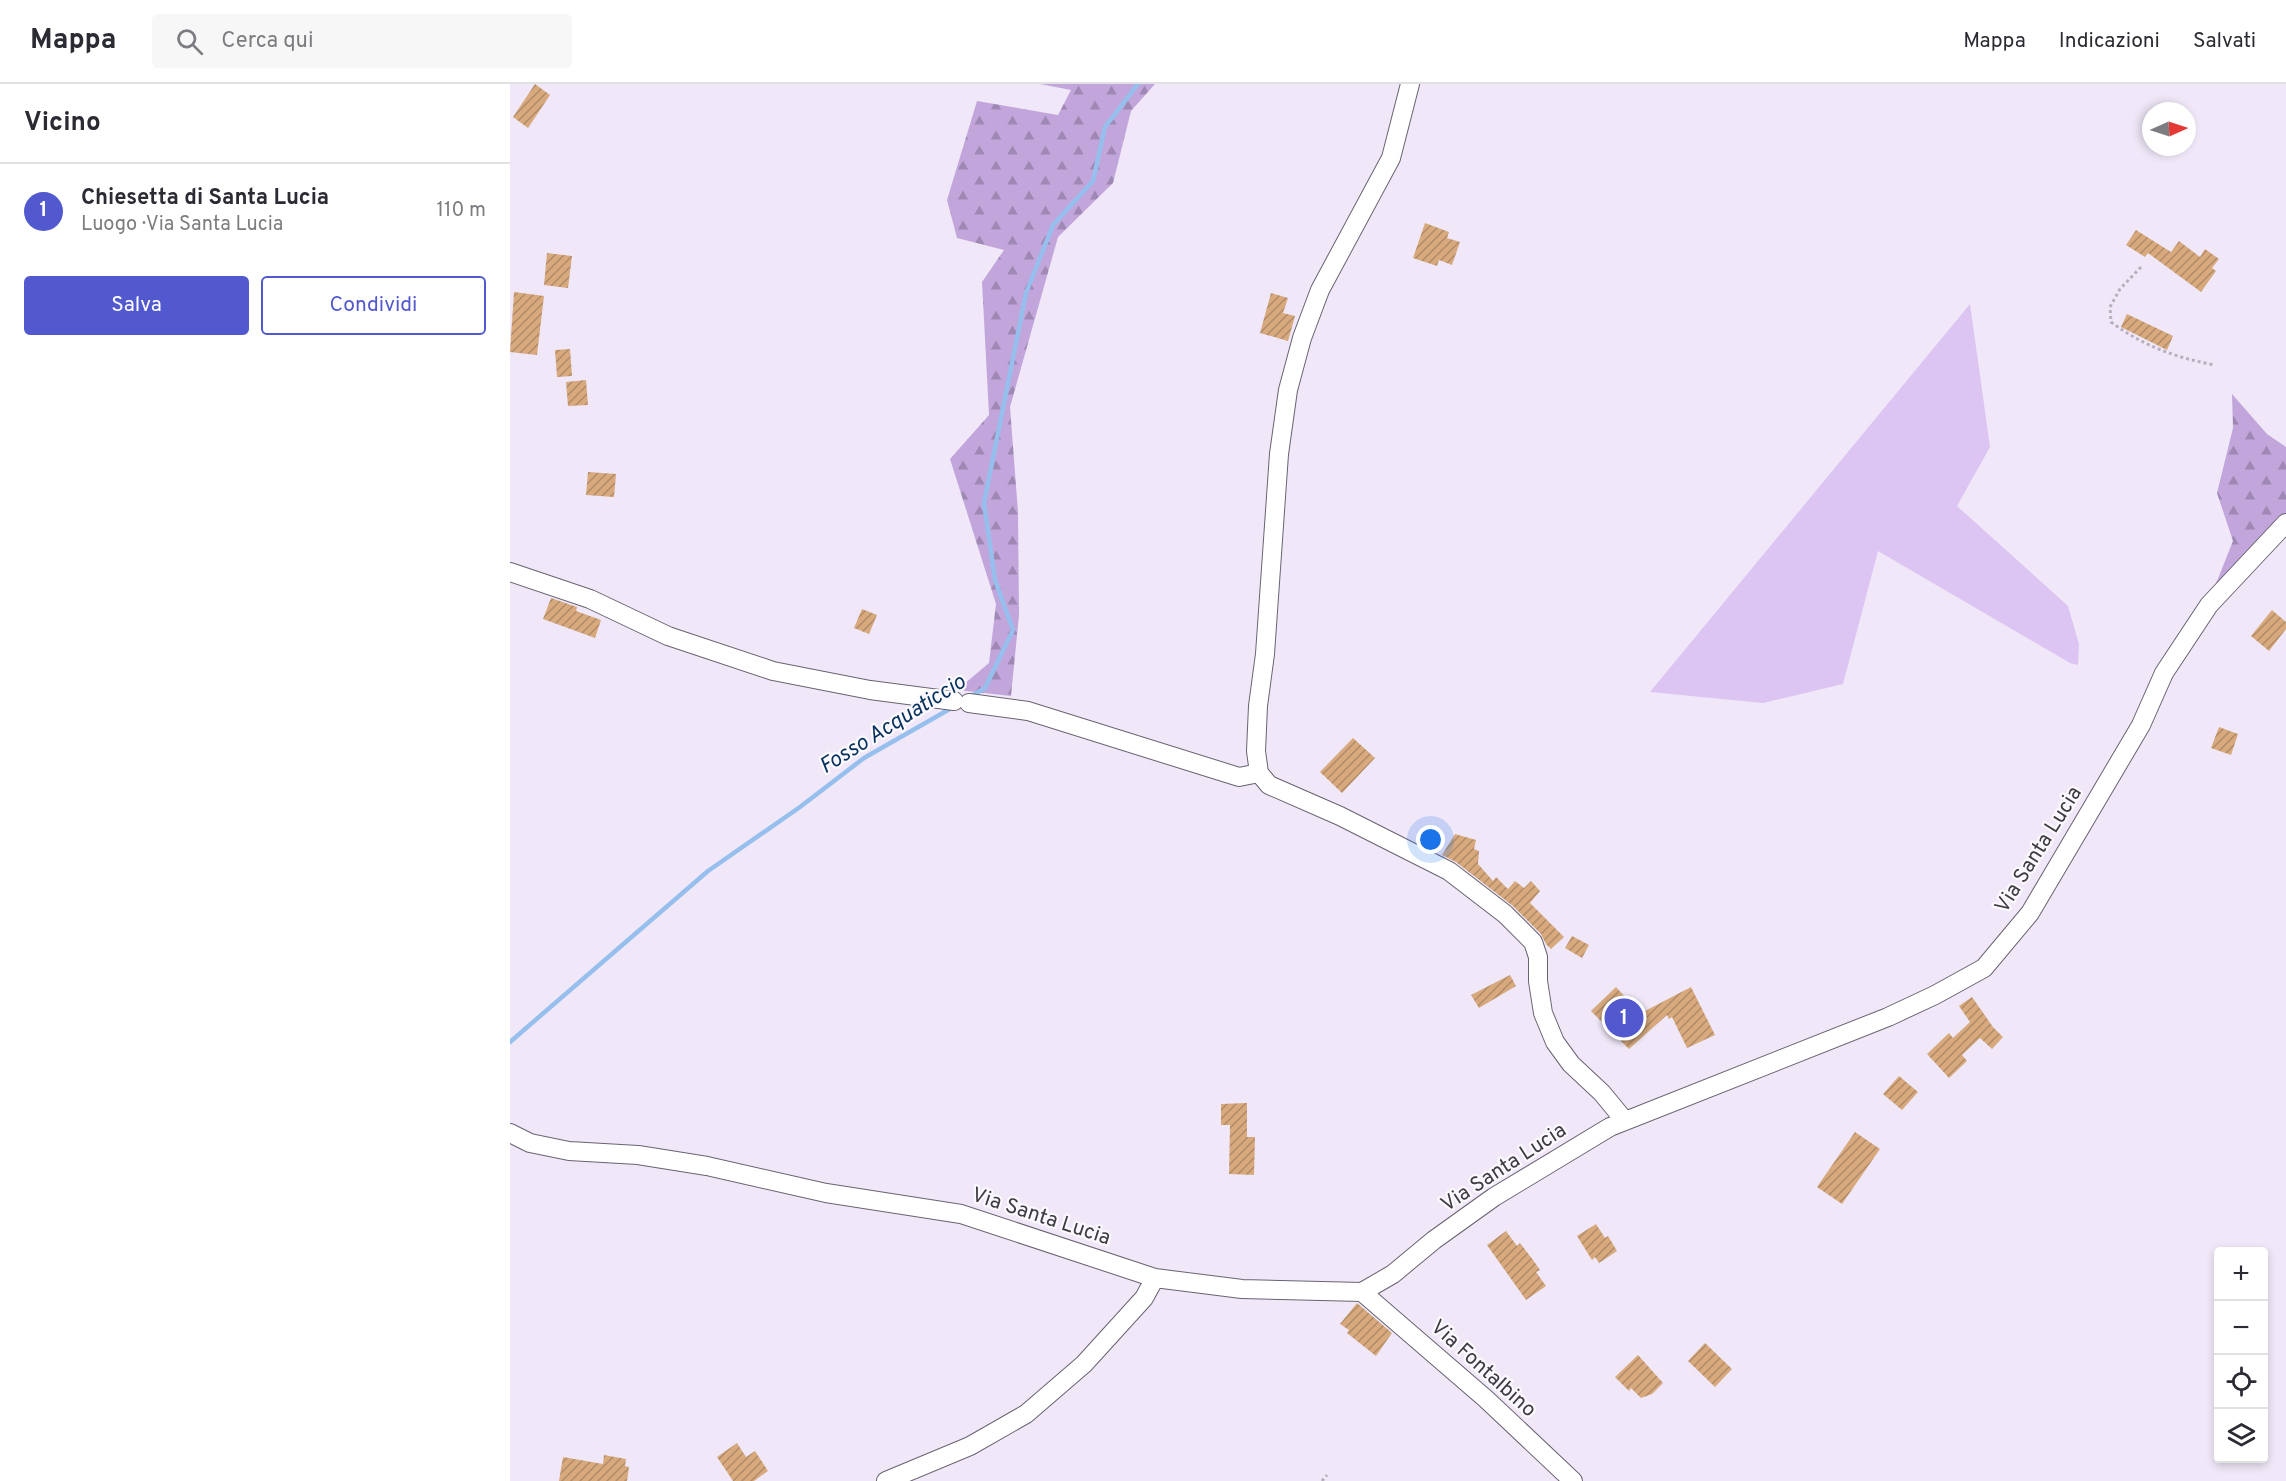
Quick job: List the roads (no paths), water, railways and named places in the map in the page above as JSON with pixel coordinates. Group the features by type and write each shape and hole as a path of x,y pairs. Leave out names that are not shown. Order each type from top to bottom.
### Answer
{"street":[{"path":"1410,84 1391,158 1320,290 1302,338 1288,390 1279,454 1265,654 1258,706 1256,751 1259,773 1269,785 1340,816 1449,871 1505,914 1533,942 1538,957 1538,981 1543,1013 1555,1042 1571,1064 1602,1093 1625,1121"},
{"name":"Via Santa Lucia","path":"510,1133 530,1143 569,1151 638,1155 707,1166 826,1193 961,1215 1155,1278 1242,1289 1362,1292 1393,1274 1434,1240 1494,1197 1610,1127 1888,1017 1984,968 2030,913 2141,725 2164,674 2209,605 2286,523"},
{"path":"510,572 590,599 668,636 773,671 870,690 1028,711 1239,777 1259,773"},
{"path":"886,1481 970,1446 1026,1414 1084,1364 1144,1298 1155,1278"},
{"name":"Via Fontalbino","path":"1362,1292 1486,1399 1573,1481"}],"waterway":[{"name":"Fosso Acquaticcio","path":"970,697 985,688 1013,630 995,580 984,503 1026,293 1053,225 1093,181 1105,127 1138,84"},
{"name":"Fosso Acquaticcio","path":"510,1042 708,871 800,807 864,758 955,706"}],"place":[{"name":"Chiesetta di Santa Lucia","path":"1624,1018"}]}
